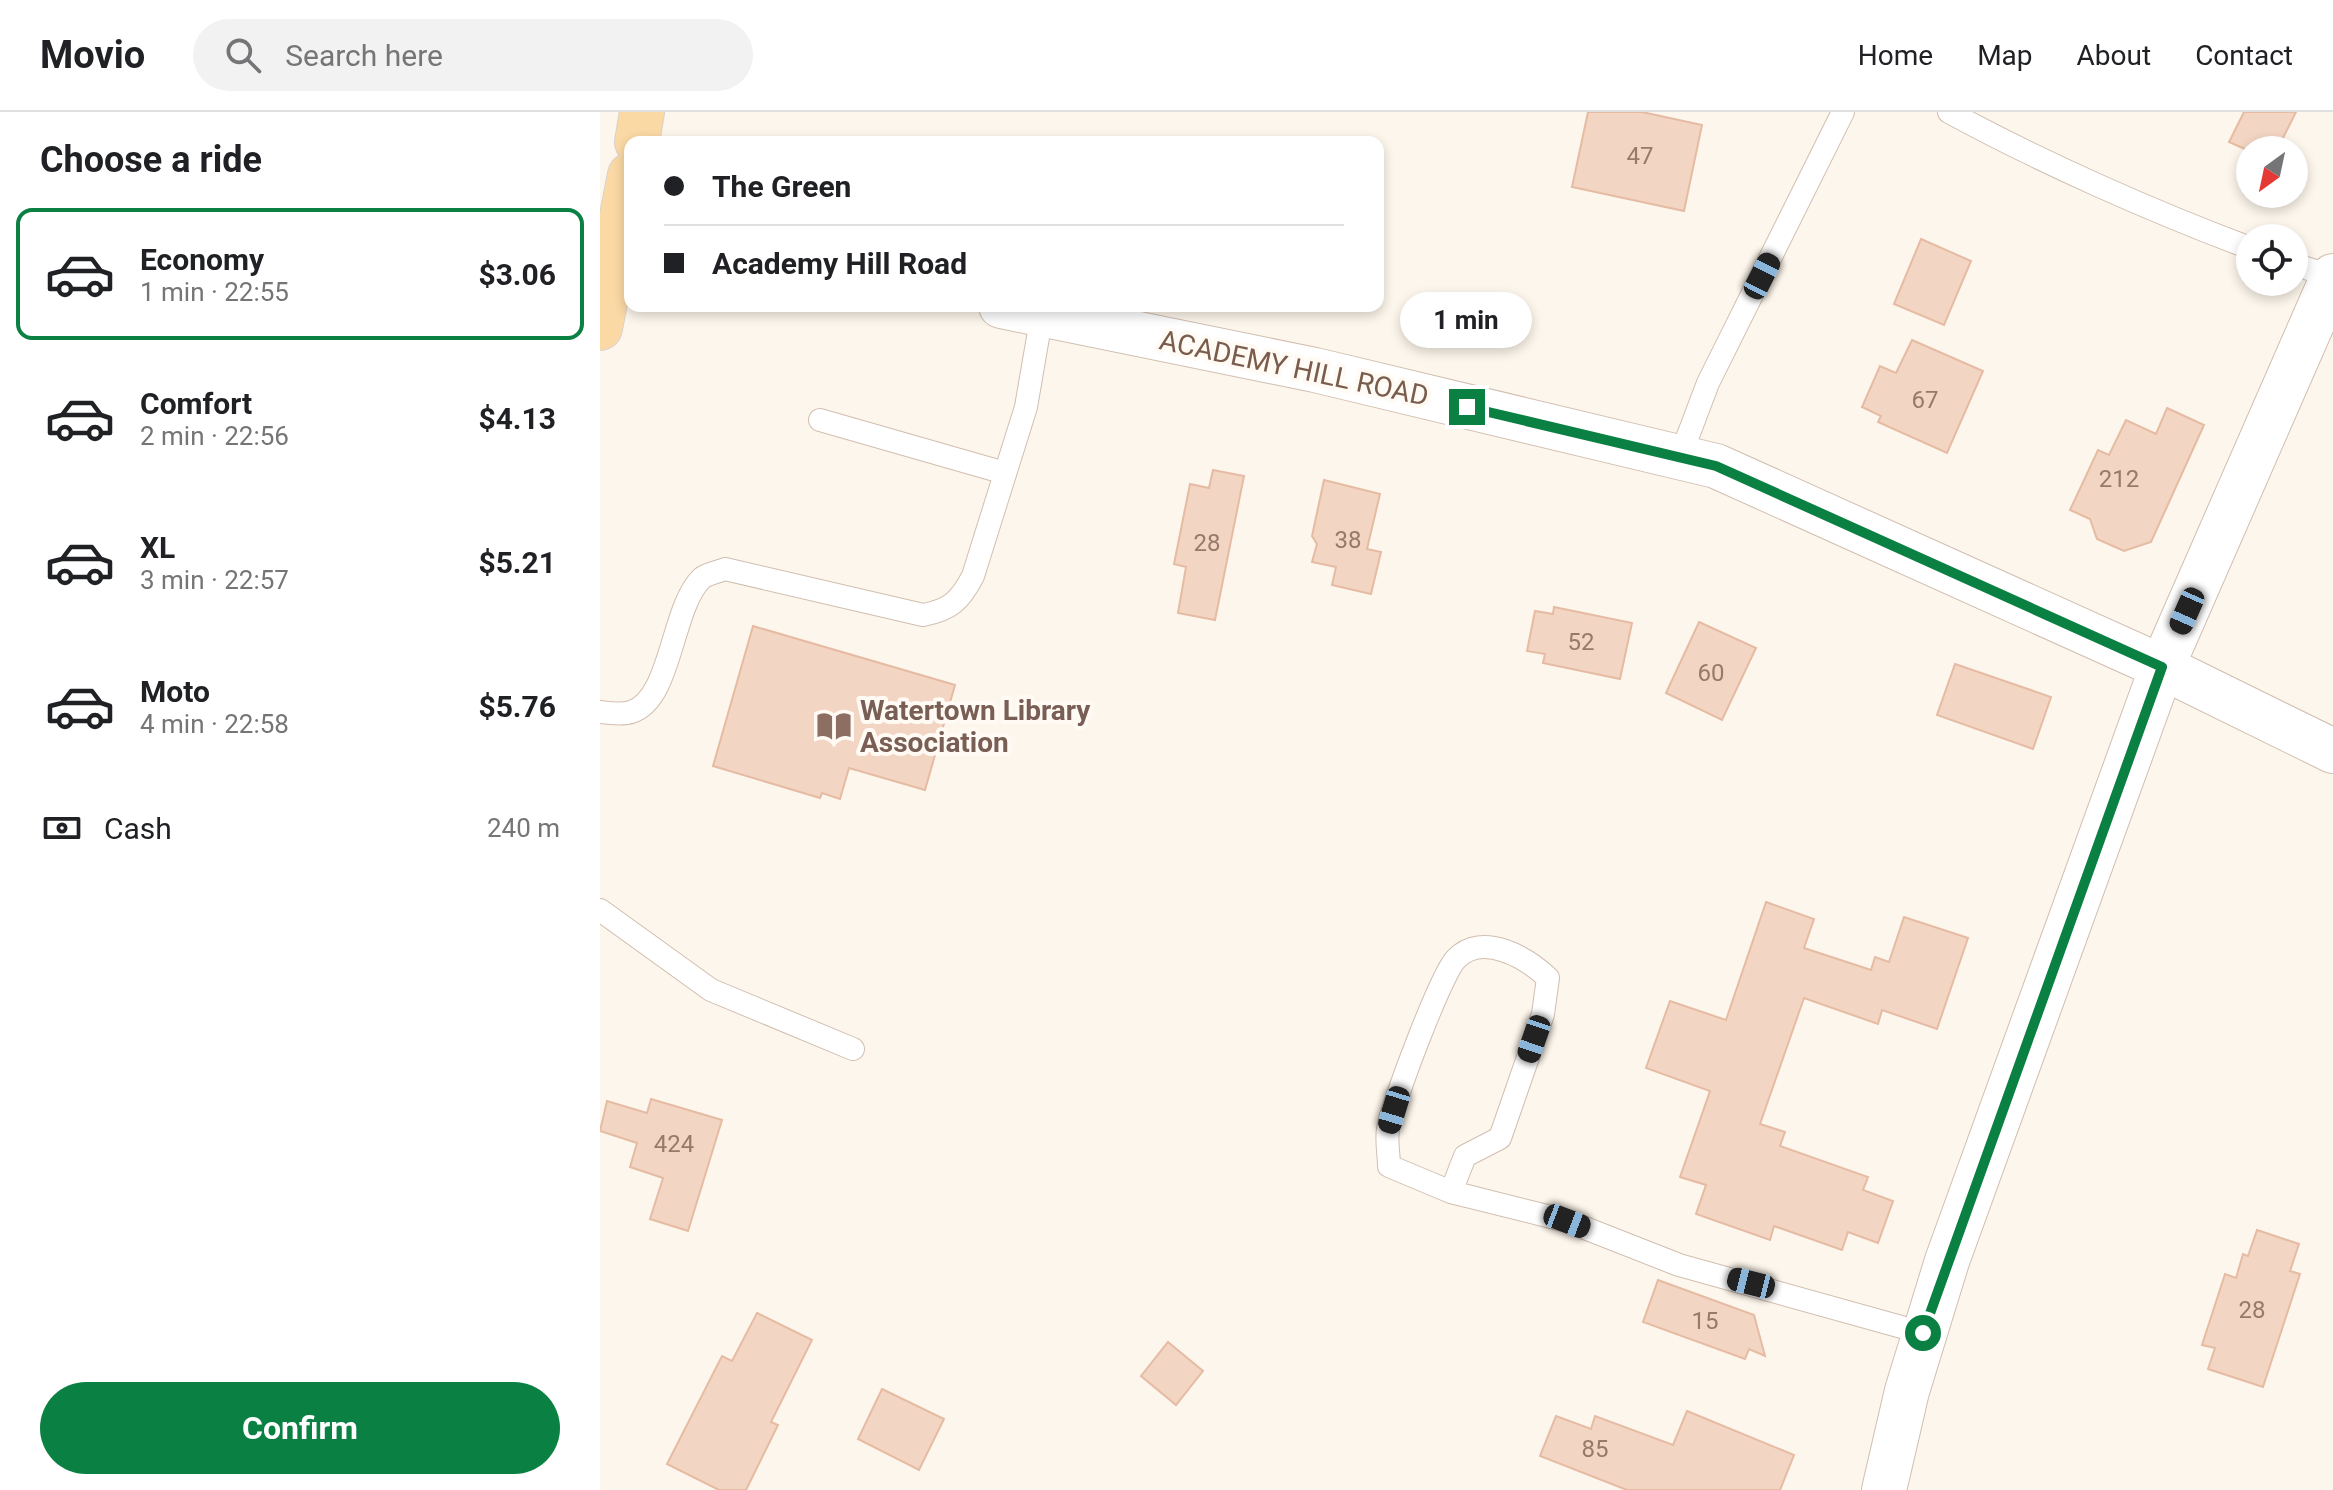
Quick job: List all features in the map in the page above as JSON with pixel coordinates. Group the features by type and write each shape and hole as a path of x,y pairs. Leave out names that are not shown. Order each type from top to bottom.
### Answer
{"main road":[{"path":"638,136 642,112"},
{"path":"600,328 624,206"}],"street":[{"path":"1884,1490 1923,1333 2162,667 2333,276"},
{"name":"ACADEMY HILL ROAD","path":"1031,312 1315,370 1716,466 2162,667 2333,751"}],"lane":[{"path":"1680,457 1708,383 1843,112"},
{"path":"1949,112 1991,135 2236,243"},
{"path":"2308,268 2333,276"},
{"path":"600,712 630,713 646,704 656,689 687,600 703,577 725,569 923,615 946,611 962,596 973,576 1026,407 1021,312"},
{"path":"820,420 1005,473"},
{"path":"600,910 711,990 853,1049"},
{"path":"1451,1192 1465,1156 1500,1138 1543,1014 1548,978 1528,959 1502,949 1475,950 1457,957 1441,981 1388,1130 1389,1166 1451,1192 1567,1221 1679,1265 1923,1333"}],"building":[{"path":"1588,112 1642,112 1702,125 1684,211 1572,187"},
{"path":"2244,112 2296,112 2284,136 2236,136 2236,145 2229,142"},
{"path":"1921,239 1971,261 1944,325 1894,304"},
{"path":"1912,340 1983,371 1947,453 1878,422 1881,416 1862,407 1880,366 1896,373"},
{"path":"2167,408 2204,425 2151,542 2124,551 2097,539 2090,519 2070,510 2098,450 2109,455 2126,420 2156,434"},
{"path":"1213,470 1244,476 1215,620 1178,613 1186,567 1174,564 1190,484 1209,488"},
{"path":"1324,480 1380,494 1367,549 1381,552 1371,594 1332,585 1336,567 1312,562 1317,544 1312,536"},
{"path":"1554,607 1632,623 1620,679 1543,663 1545,654 1527,651 1535,611 1553,614"},
{"path":"1699,622 1756,648 1722,720 1666,693"},
{"name":"Watertown Library Association","path":"753,626 955,685 925,790 849,768 840,799 822,793 820,798 713,766"},
{"path":"1955,664 2051,697 2033,749 1937,715"},
{"path":"1766,902 1814,919 1804,948 1871,970 1875,957 1889,962 1904,917 1968,938 1937,1029 1882,1010 1878,1024 1804,998 1760,1124 1785,1132 1780,1146 1868,1177 1863,1190 1893,1201 1878,1243 1848,1232 1842,1250 1774,1226 1770,1240 1696,1214 1706,1185 1680,1177 1710,1091 1646,1068 1670,1001 1726,1020"},
{"path":"651,1099 722,1120 688,1231 650,1219 663,1178 630,1167 637,1143 600,1131 607,1101 647,1113"},
{"path":"2257,1230 2299,1244 2290,1271 2300,1274 2263,1387 2208,1369 2215,1348 2202,1345 2225,1274 2236,1278 2243,1254 2248,1256"},
{"path":"1658,1280 1754,1315 1765,1356 1749,1349 1745,1359 1643,1322"},
{"path":"757,1313 812,1340 771,1422 778,1425 746,1490 719,1490 667,1464 722,1356 732,1361"},
{"path":"1168,1342 1203,1371 1176,1405 1141,1376"},
{"path":"882,1389 944,1419 919,1470 858,1439"},
{"path":"1687,1411 1794,1455 1780,1490 1627,1490 1540,1456 1556,1416 1591,1429 1595,1416 1673,1445"}],"place":[{"name":"Watertown Library Association","path":"834,726"}],"route":[{"path":"1467,407 1716,466 2162,667 1923,1333"}]}
